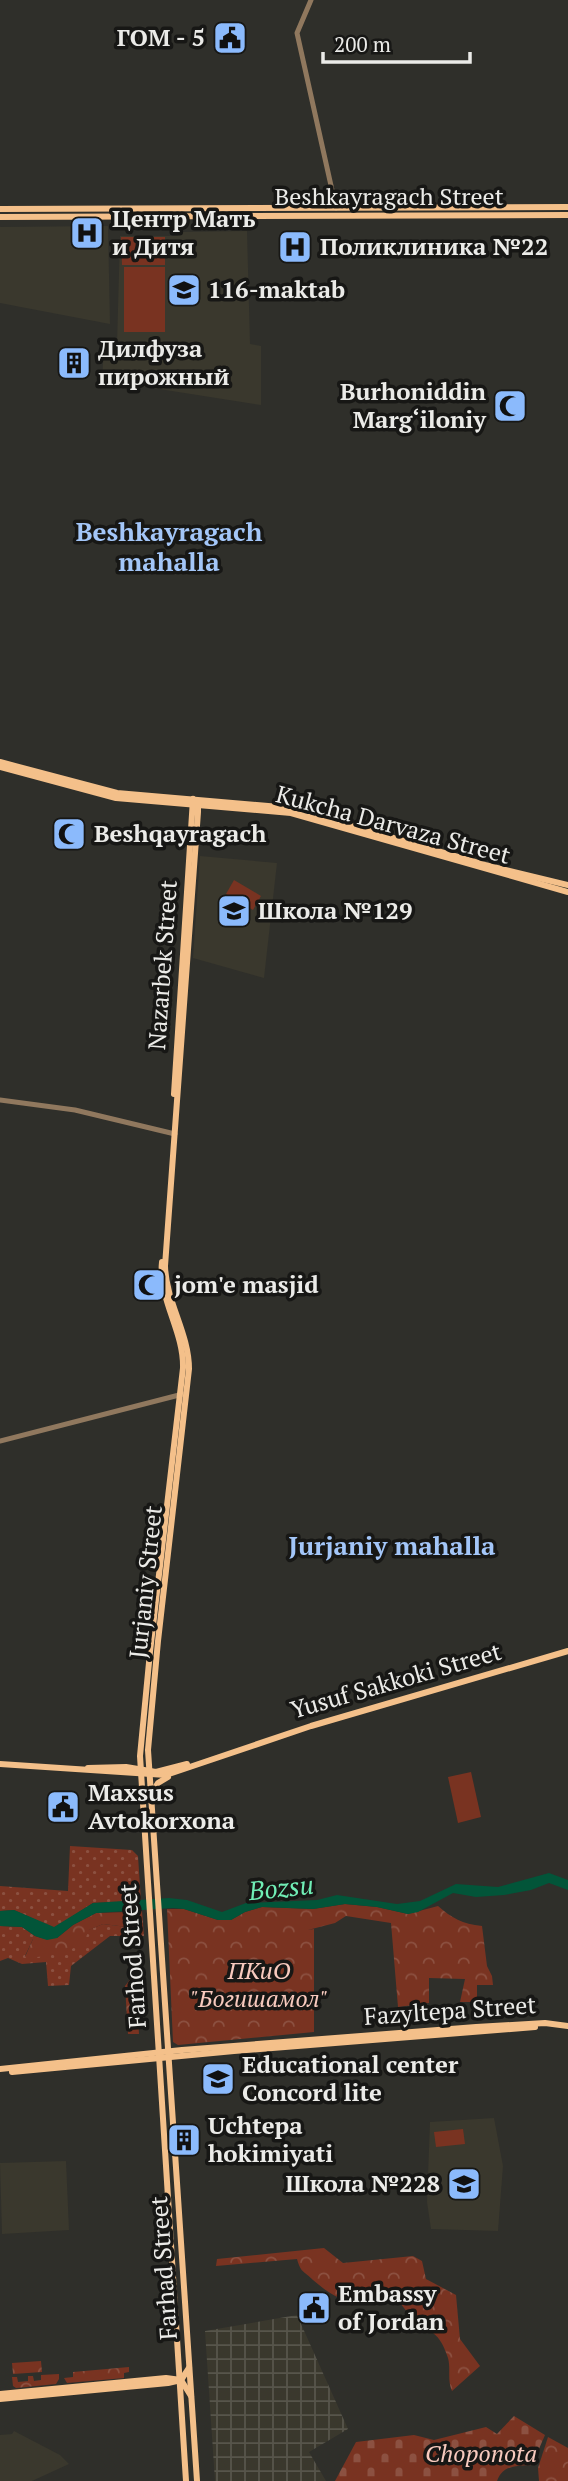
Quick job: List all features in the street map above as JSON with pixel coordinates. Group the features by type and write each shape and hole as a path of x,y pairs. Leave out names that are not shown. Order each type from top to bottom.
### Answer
{"main road":[{"name":"Beshkayragach Street","path":"0,217 568,207"},
{"name":"Beshkayragach Street","path":"0,209 568,215"},
{"name":"Kukcha Darvaza Street","path":"0,765 116,798 291,808 568,885"},
{"name":"Kukcha Darvaza Street","path":"195,802 291,813 568,892"},
{"name":"Nazarbek Street","path":"174,1315 165,1266 195,802"},
{"name":"Jurjaniy Street","path":"155,1856 151,1799 140,1756 188,1353 174,1315"},
{"name":"Jurjaniy Street","path":"146,1856 143,1794 182,1394"},
{"name":"Yusuf Sakkoki Street","path":"0,1764 127,1770 166,1775 236,1750 568,1651"},
{"name":"Yusuf Sakkoki Street","path":"146,1773 236,1750"},
{"path":"140,1756 127,1770 143,1794"},
{"path":"151,1799 155,1786 176,1773"},
{"name":"Farhod Street","path":"146,1856 159,2056"},
{"name":"Farhod Street","path":"155,1856 168,2055"},
{"name":"Fazyltepa Street","path":"0,2071 168,2055 545,2026 568,2027"},
{"name":"Farhad Street","path":"168,2055 197,2481"},
{"name":"Farhad Street","path":"159,2056 186,2481"},
{"path":"165,2381 180,2361"},
{"path":"181,2380 190,2367"},
{"path":"0,2396 181,2380"},
{"path":"181,2380 192,2399"},
{"path":"165,2381 182,2400"}],"street":[{"path":"311,0 297,33 336,212"},
{"path":"0,1100 75,1110 173,1134"},
{"path":"0,1441 182,1394"}],"shaded area":[{"path":"108,226 110,324 0,303 0,227"},
{"name":"116-maktab","path":"247,231 250,344 261,346 261,405 102,380 104,346 117,345 120,236 178,236 179,232"},
{"name":"Школа №129","path":"200,856 277,863 264,978 193,958"},
{"name":"Bozsu","path":"549,1873 568,1880 568,1890 549,1883 531,1890 504,1895 476,1897 453,1893 418,1912 408,1914 345,1904 313,1909 262,1907 231,1920 218,1920 173,1908 96,1913 73,1925 57,1938 47,1940 22,1927 0,1926 0,1911 14,1910 54,1927 93,1903 169,1898 187,1900 222,1912 246,1903 317,1900 337,1895 397,1904 420,1901 456,1884 498,1887"},
{"name":"Школа №228","path":"494,2118 503,2166 498,2231 431,2229 427,2202 430,2122"},
{"path":"66,2161 69,2230 2,2234 0,2163"},
{"path":"297,2315 348,2429 309,2452 326,2481 215,2481 205,2331"},
{"path":"14,2431 60,2455 69,2464 32,2481 0,2481 0,2435 12,2434"}],"green space":[{"path":"121,237 165,237 165,265 122,265"},
{"path":"124,267 165,267 165,332 124,332"},
{"path":"234,880 261,896 253,910 226,894"},
{"path":"471,1772 481,1817 458,1823 448,1777"},
{"path":"70,1846 132,1850 138,1856 141,1901 93,1903 54,1928 14,1910 0,1911 0,1886 68,1891"},
{"name":"ПКиО \"Богишамол\"","path":"345,1904 408,1914 438,1906 458,1920 482,1926 487,1966 493,1985 477,1985 477,2002 460,2002 465,1979 429,1978 429,2003 398,2007 391,1923 346,1916 335,1923 308,1930 314,1929 314,2032 178,2045 173,2042 167,1909 184,1909 218,1920 231,1920 262,1907 313,1909"},
{"path":"142,1911 144,1936 110,1936 71,1966 69,1985 48,1986 46,1962 22,1964 8,1958 0,1961 0,1926 22,1927 47,1940 33,1939 25,1956 103,1924 127,1927 127,1912"},
{"path":"127,1912 127,1927 103,1924 89,1930 83,1944 76,1947 47,1956 25,1957 33,1939 57,1938 73,1925 96,1913"},
{"path":"135,1973 139,2034 128,2034 125,1986"},
{"path":"463,2129 465,2144 436,2147 434,2132"},
{"path":"324,2248 343,2263 413,2256 422,2261 426,2279 456,2295 460,2339 480,2366 452,2391 448,2358 440,2340 414,2320 391,2292 371,2303 361,2304 341,2299 303,2271 297,2259 216,2266 217,2259"},
{"path":"41,2361 42,2372 13,2374 12,2363"},
{"path":"129,2367 124,2378 67,2383 64,2378 73,2377 73,2372"},
{"path":"59,2374 56,2384 16,2388 13,2386 12,2377 17,2377 18,2382 28,2381 28,2376 33,2376 34,2381 41,2380 41,2375"},
{"name":"Choponota","path":"514,2416 545,2435 532,2465 506,2469 497,2481 335,2481 356,2442 414,2435 434,2440 486,2427 497,2434"},
{"path":"548,2437 568,2448 568,2481 539,2481 538,2468"}],"place":[{"name":"ГОМ - 5","path":"230,38"},
{"name":"Центр Мать и Дитя","path":"87,233"},
{"name":"Поликлиника №22","path":"295,247"},
{"name":"116-maktab","path":"184,290"},
{"name":"Дилфуза пирожный","path":"74,363"},
{"name":"Burhoniddin Marg‘iloniy","path":"510,406"},
{"name":"Beshqayragach","path":"69,834"},
{"name":"Школа №129","path":"234,911"},
{"name":"jom'e masjid","path":"149,1285"},
{"name":"Maxsus Avtokorxona","path":"63,1807"},
{"name":"Educational center Concord lite","path":"218,2079"},
{"name":"Uchtepa hokimiyati","path":"184,2140"},
{"name":"Школа №228","path":"464,2184"},
{"name":"Embassy of Jordan","path":"314,2308"}],"district":[{"name":"Beshkayragach mahalla","path":"169,547"},
{"name":"Jurjaniy mahalla","path":"392,1546"}]}
